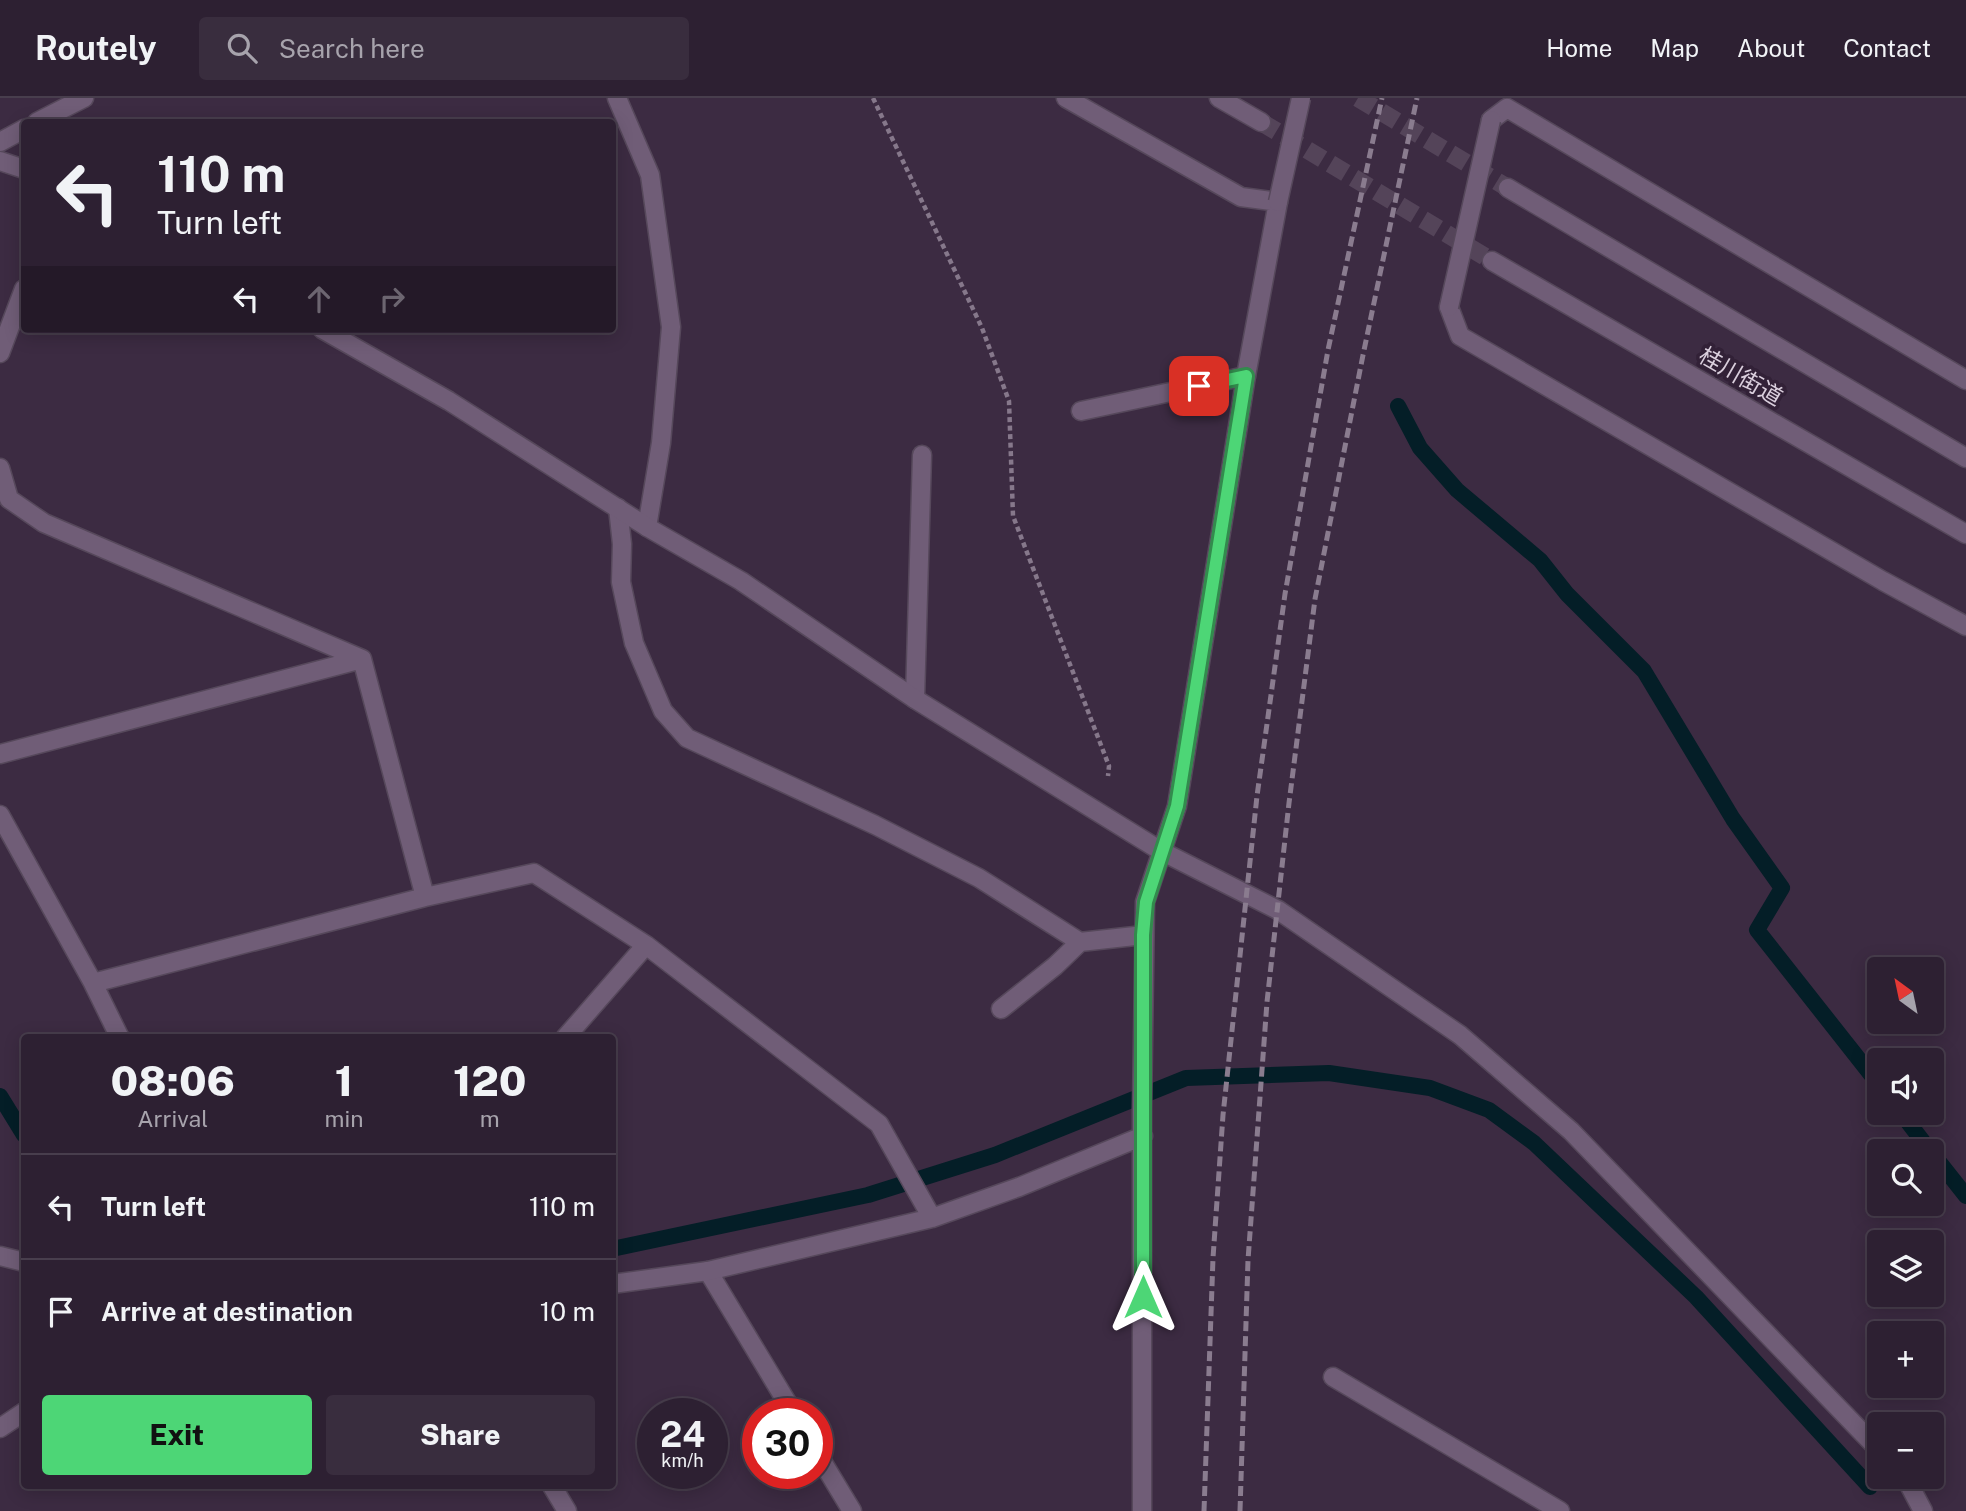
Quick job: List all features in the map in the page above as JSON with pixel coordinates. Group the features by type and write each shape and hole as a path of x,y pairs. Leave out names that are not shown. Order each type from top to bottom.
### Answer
{"street":[{"path":"43,119 84,98"},
{"path":"617,98 650,175 671,327 661,443 647,527"},
{"path":"1066,98 1241,197 1278,202"},
{"path":"1219,98 1261,122"},
{"path":"1142,1511 1143,935 1146,902 1177,806 1246,376 1278,202 1301,98"},
{"path":"1966,380 1507,108 1491,121 1449,307 1461,336 1883,581 1966,626"},
{"path":"0,142 21,131"},
{"path":"0,161 21,168"},
{"name":"桂川街道","path":"1508,188 1966,458"},
{"name":"桂川街道","path":"1492,261 1966,534"},
{"path":"0,353 21,297"},
{"path":"329,333 449,401 647,527 741,581 915,699 1161,851 1278,910 1460,1035 1571,1131 1867,1438"},
{"path":"1081,411 1246,376"},
{"path":"915,699 922,455"},
{"path":"0,468 4,502 44,523 362,659"},
{"path":"618,508 622,544 621,582 634,643 663,712 687,738 875,825 979,878 1080,942"},
{"path":"0,754 362,659"},
{"path":"362,659 425,897"},
{"path":"0,815 93,983 118,1034"},
{"path":"93,983 425,897 534,873 646,945 879,1124 932,1218"},
{"path":"1001,1009 1055,966 1080,942 1143,935"},
{"path":"568,1034 646,945"},
{"path":"616,1283 708,1271 932,1218 1019,1187 1143,1136"},
{"path":"0,1256 21,1261"},
{"path":"708,1271 784,1398"},
{"path":"1333,1377 1560,1511"},
{"path":"0,1428 21,1414"},
{"path":"833,1480 852,1511"},
{"path":"554,1489 567,1511"},
{"path":"1911,1489 1923,1511"}],"path":[{"path":"873,98 982,328 1009,401 1013,516 1109,766 1102,815"}],"waterway":[{"path":"1398,406 1420,448 1457,490 1540,560 1567,594 1644,671 1733,819 1782,888 1757,930 1867,1070"},
{"path":"616,1248 868,1195 995,1155 1186,1078 1329,1073 1430,1088 1489,1110 1534,1143 1696,1297 1867,1484"},
{"path":"0,1096 21,1130"},
{"path":"1910,1125 1921,1139"},
{"path":"1944,1168 1966,1196"}],"tunnel":[{"path":"1358,98 1508,188"},
{"path":"1261,122 1492,261"}],"railway":[{"path":"1204,1511 1213,1258 1223,1115 1257,796 1285,594 1328,350 1382,98"},
{"path":"1240,1511 1248,1260 1267,1002 1289,803 1315,599 1417,98"}],"route":[{"path":"1143,1297 1143,935 1146,902 1177,806 1246,376 1199,386"}]}
